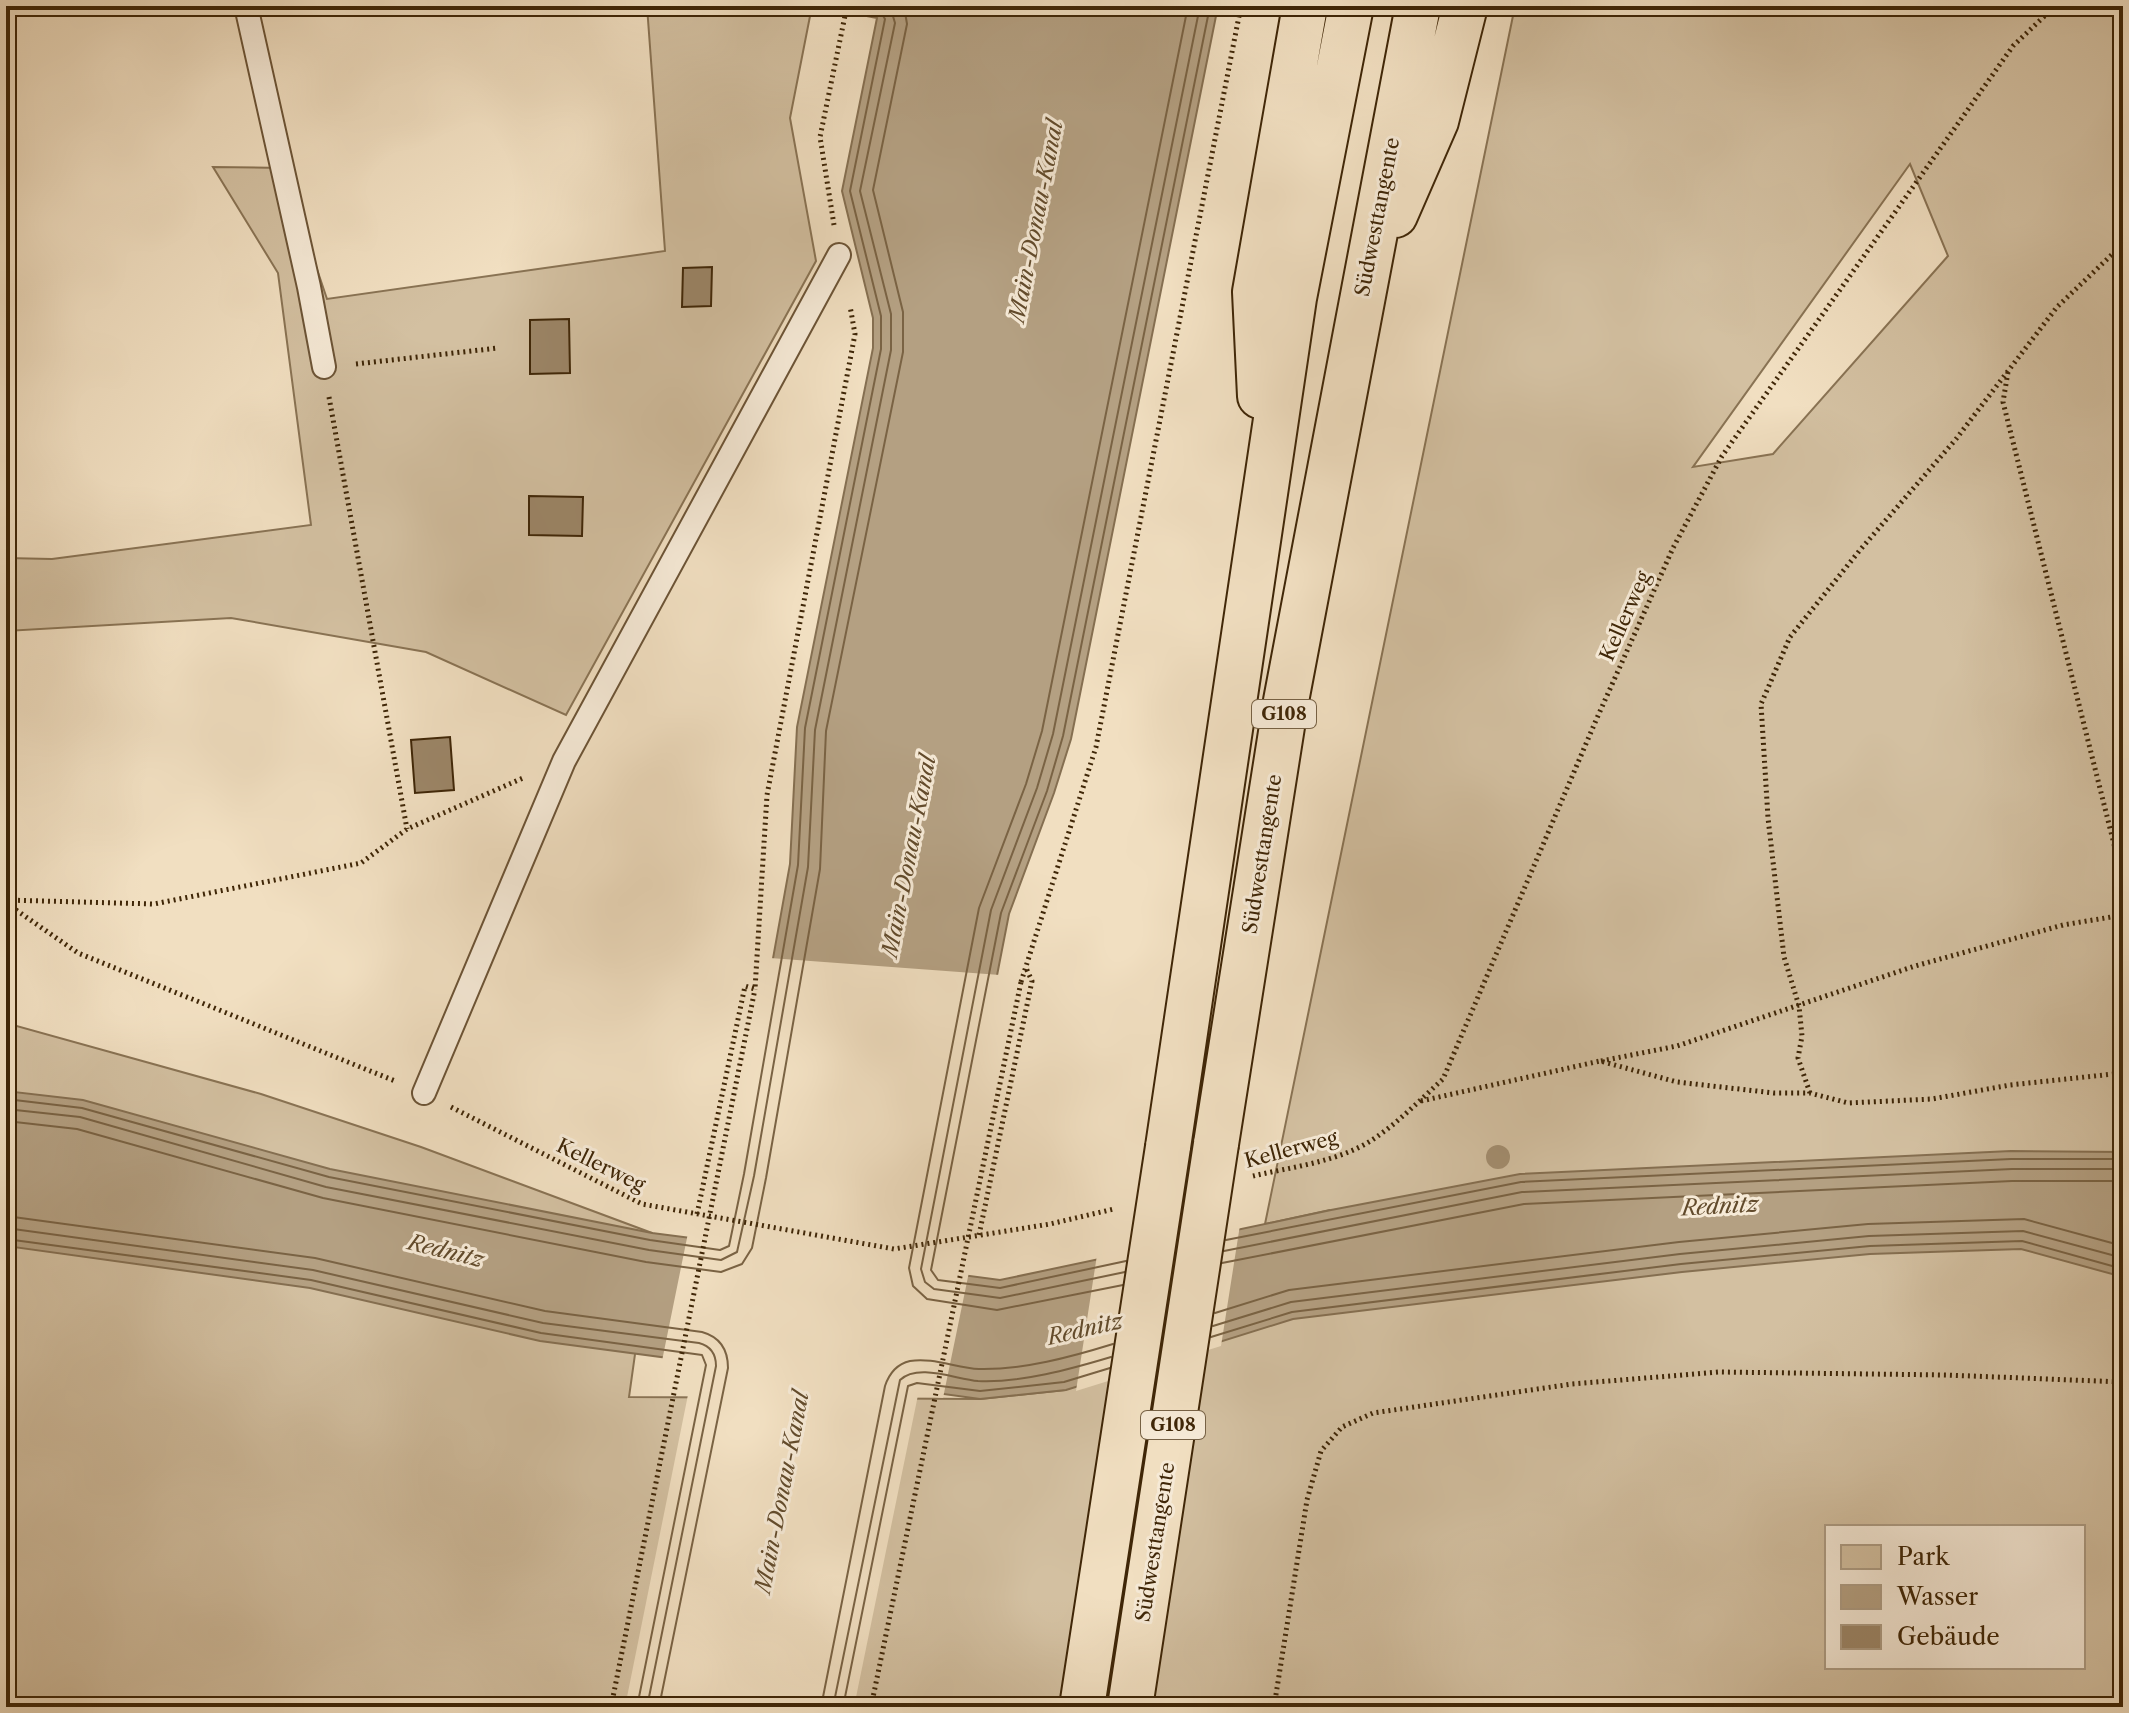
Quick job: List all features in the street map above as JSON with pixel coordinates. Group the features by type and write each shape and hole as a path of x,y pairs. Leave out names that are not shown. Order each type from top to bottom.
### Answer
{"highway":[{"path":"1265,486 1255,292 1305,6"},
{"name":"G108","path":"1082,1707 1294,298 1351,6"},
{"name":"Südwesttangente","path":"1130,1707 1286,701 1418,6"},
{"path":"1363,287 1436,121 1465,6"}],"lane":[{"path":"246,6 324,367"},
{"path":"424,1093 564,761 839,255"}],"path":[{"path":"611,1707 755,989 767,795 855,334 820,137 847,6"},
{"path":"871,1707 1021,982 1096,747 1241,6"},
{"name":"Kellerweg","path":"1252,1176 1330,1158 1369,1142 1443,1079 1673,548 1722,456 2013,46 2055,6"},
{"path":"1810,1093 1798,1058 1802,1036 1799,1006 1784,957 1768,818 1761,704 1790,637 1956,439 2057,307 2123,244"},
{"path":"407,829 324,367 498,348"},
{"path":"2008,371 2003,402 2123,880"},
{"path":"6,902 154,904 361,863 407,829 564,761"},
{"name":"Kellerweg","path":"6,902 78,953 424,1093 642,1204 894,1249 1050,1224 1128,1206"},
{"path":"1420,1101 1677,1046 1930,962 2063,925 2123,915"},
{"path":"979,1235 1032,981 1026,967"},
{"path":"697,1214 745,986 755,989"},
{"path":"1600,1061 1677,1082 1774,1093 1810,1093 1848,1103 1932,1099 2010,1085 2123,1073"},
{"path":"1274,1707 1307,1500 1321,1451 1342,1427 1373,1413 1572,1384 1719,1372 1946,1375 2123,1382"}],"green space":[{"path":"647,6 812,6 790,118 816,261 566,715 426,652 231,618 6,631 6,558 52,559 311,525 278,273 213,167 283,168 327,299 665,251"},
{"path":"1515,6 2123,6 2123,1707 6,1707 6,1023 261,1094 421,1147 652,1233 629,1397 980,1399 1065,1390 1330,1210 1265,1224","holes":["1910,164 1948,256 1773,454 1693,467"]}],"water":[{"path":"854,6 1218,6 1071,739 1009,914 939,1272 1000,1280 1331,1210 1520,1174 2011,1151 2123,1152 2123,1277 2021,1249 1870,1254 1682,1272 1293,1319 1066,1390 980,1399 915,1390 850,1707 698,1362 540,1341 310,1288 6,1246 6,1091 83,1100 330,1169 652,1233 722,1242 790,864 797,727 873,348 873,318 842,191 877,18 851,13"}],"pier":[{"path":"770,958 1000,975 944,1268 969,1272 943,1398 918,1395 854,1707 625,1707 694,1365 662,1361 688,1233 719,1238"},
{"path":"1240,1225 1221,1346 1076,1391 1097,1255"}],"building":[{"path":"712,267 711,306 682,307 683,268"},
{"path":"569,319 570,373 530,374 530,320"},
{"path":"529,496 583,497 582,536 529,535"},
{"path":"450,737 454,790 415,793 411,740"}],"water label":[{"name":"Main-Donau-Kanal","path":"1036,221"},
{"name":"Main-Donau-Kanal","path":"909,856"},
{"name":"Rednitz","path":"1720,1206"},
{"name":"Rednitz","path":"446,1251"},
{"name":"Rednitz","path":"1085,1329"},
{"name":"Main-Donau-Kanal","path":"782,1492"}]}
